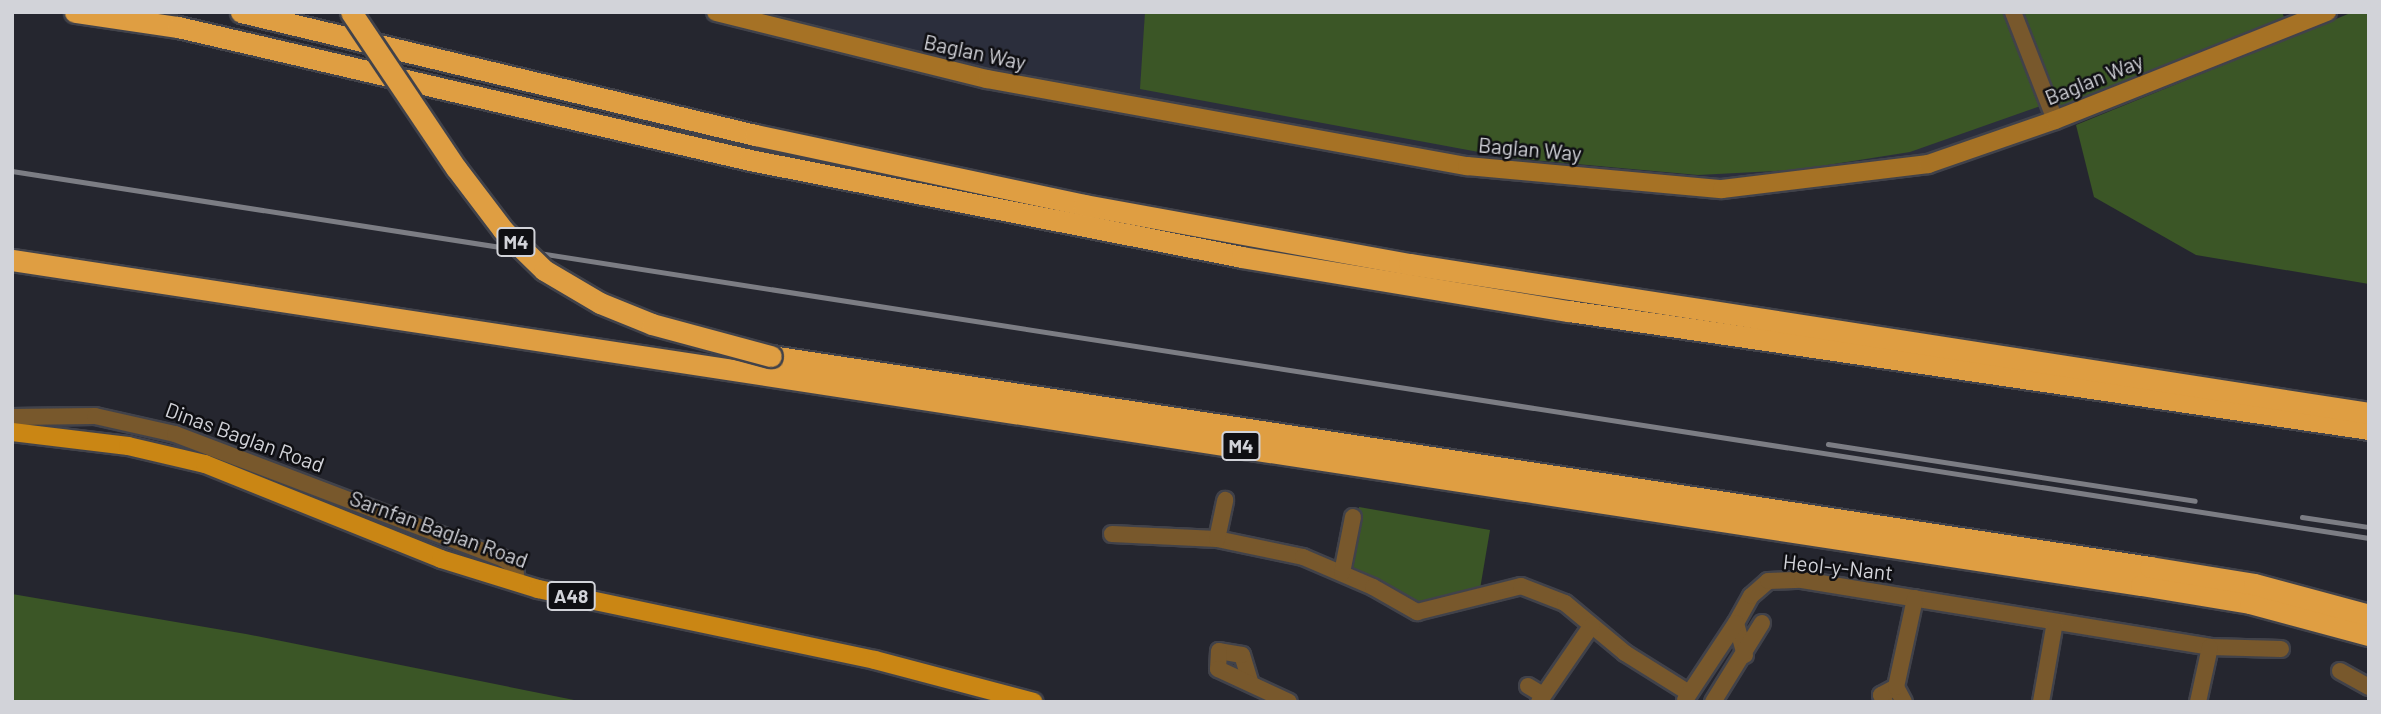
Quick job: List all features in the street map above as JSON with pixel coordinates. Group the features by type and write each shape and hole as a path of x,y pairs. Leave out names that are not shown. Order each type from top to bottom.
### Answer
{"highway":[{"path":"75,12 192,30 750,160 1229,255 1583,313 2369,429"},
{"path":"242,12 729,129 1084,205 1409,264 2369,412"},
{"name":"M4","path":"351,12 375,41 456,168 503,230 544,270 600,303 652,324 771,356 2150,567 2254,584 2369,615"},
{"name":"M4","path":"12,260 2113,580 2250,603 2369,635"}],"main road":[{"name":"Sarnfan Baglan Road","path":"12,432 128,446 205,464 441,559 517,582 875,660 1031,701"}],"street":[{"name":"Baglan Way","path":"716,12 987,79 1467,166 1722,189 1928,164 2055,120 2327,12"},
{"path":"2013,12 2055,120"},
{"name":"Dinas Baglan Road","path":"12,417 95,416 175,434 502,558 515,566 517,582"},
{"path":"1217,540 1225,500"},
{"path":"1342,573 1353,517"},
{"path":"1112,534 1217,540 1303,557 1342,573 1417,612 1521,586 1565,603 1625,653 1687,697"},
{"name":"Heol-y-Nant","path":"1687,697 1751,596 1768,581 1802,580 2210,647 2281,649"},
{"name":"Heol-y-Nant","path":"1885,702 1881,695 1896,687 1915,597"},
{"path":"2041,702 2055,622"},
{"path":"1736,623 1745,654"},
{"path":"1713,702 1762,623"},
{"path":"1528,686 1541,698 1592,625"},
{"path":"2198,702 2210,647"},
{"path":"2340,671 2369,687"},
{"path":"1250,681 1289,702"},
{"path":"1896,687 1904,702"}],"shaded area":[{"path":"716,12 2009,12 2055,120 1928,164 1722,189 1467,166 987,79"}],"green space":[{"path":"1145,12 2010,12 2049,103 1910,152 1796,170 1698,175 1511,158 1140,89"},
{"path":"2024,12 2282,12 2286,22 2060,113"},
{"path":"2353,12 2369,12 2369,284 2196,255 2094,197 2076,125"},
{"path":"1359,507 1490,530 1480,589 1425,605 1348,569"},
{"path":"12,594 246,634 584,702 12,702"}],"railway":[{"path":"12,171 2369,538"},
{"path":"1828,444 2195,501"},
{"path":"2302,517 2369,527"}]}
